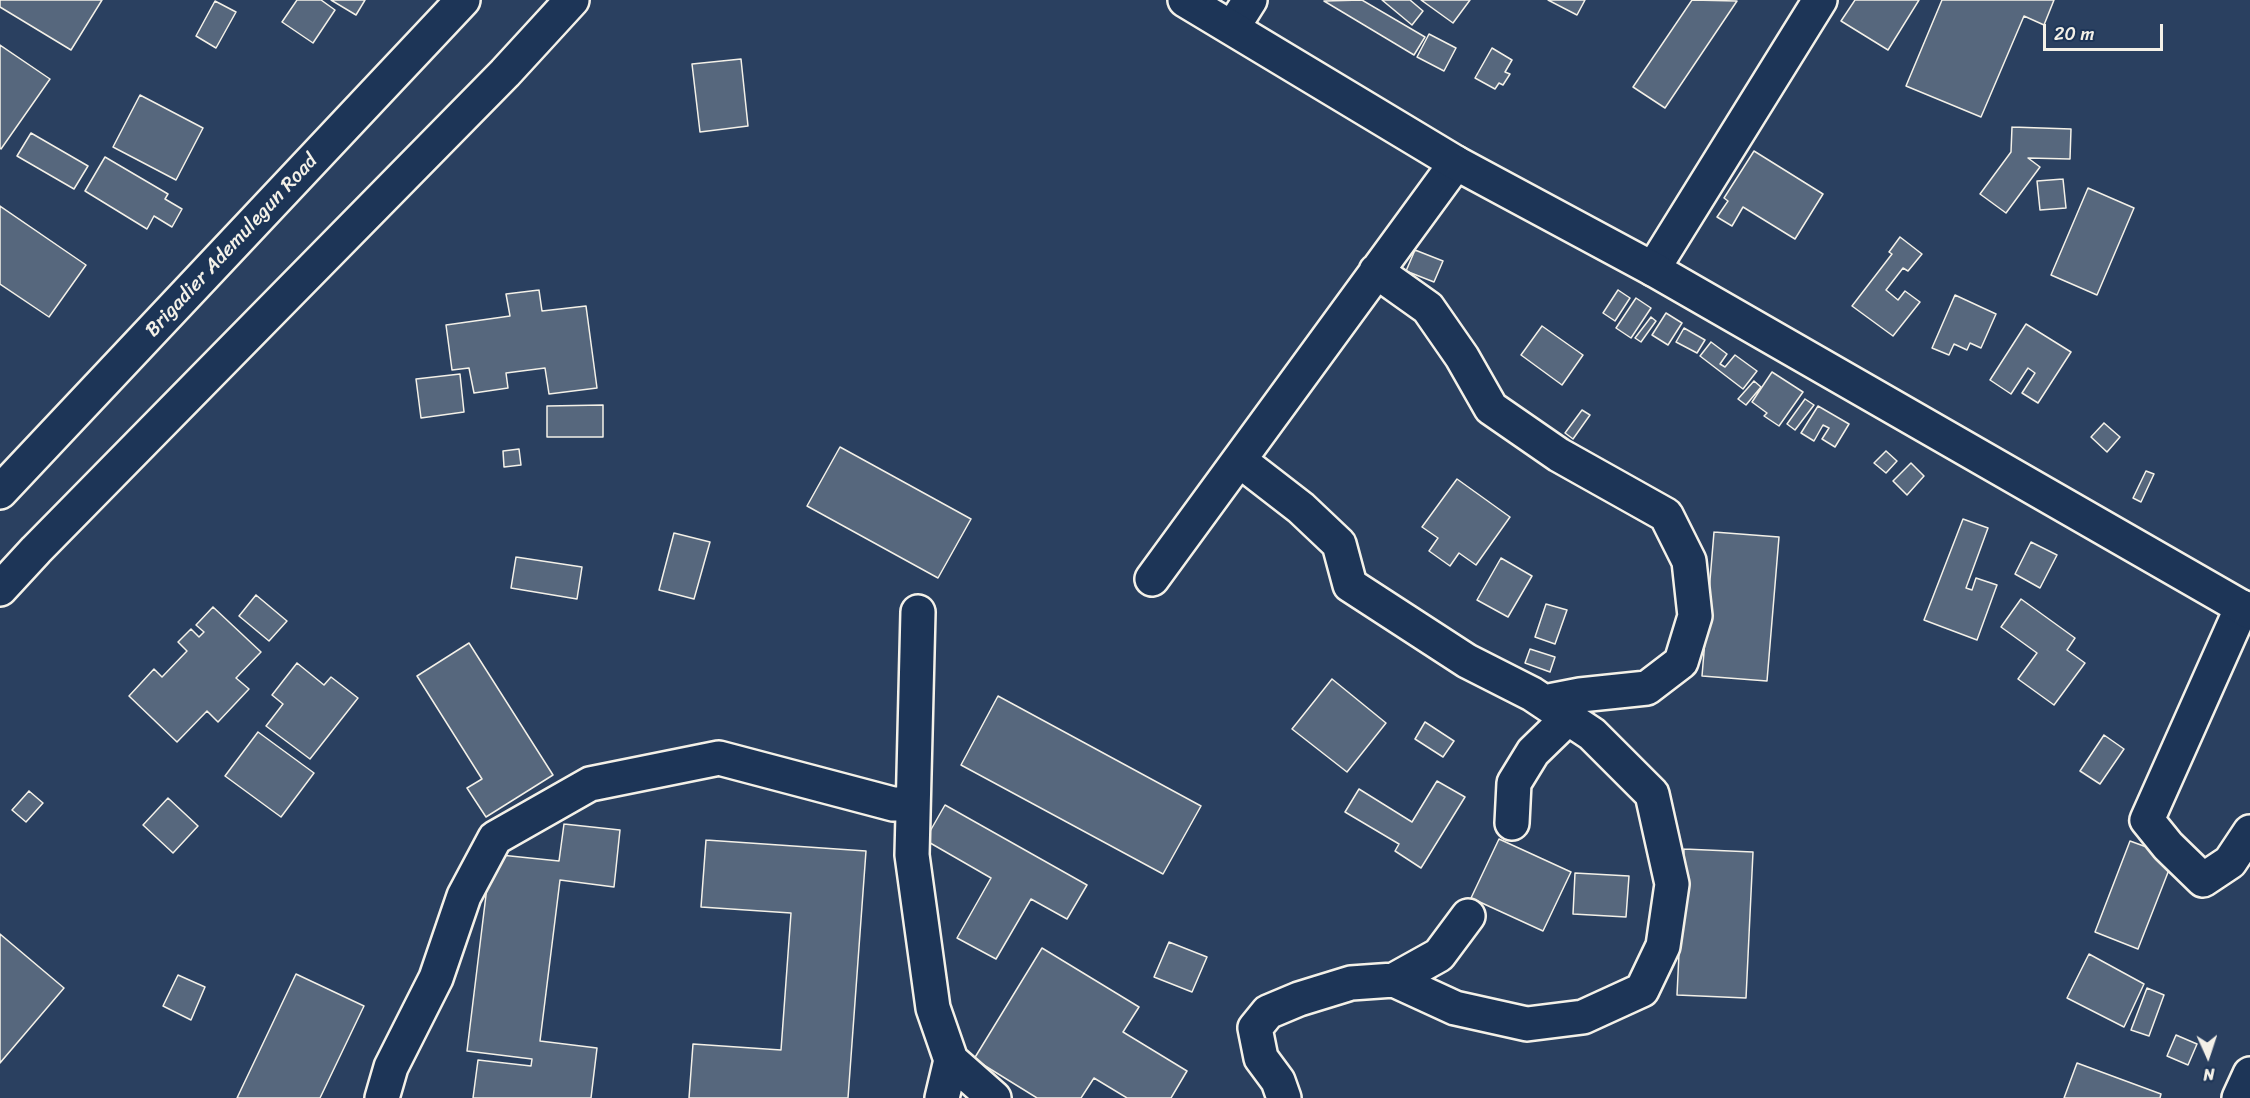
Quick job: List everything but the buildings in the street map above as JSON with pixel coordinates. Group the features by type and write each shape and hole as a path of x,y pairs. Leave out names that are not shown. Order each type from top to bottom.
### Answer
{"street":[{"name":"Brigadier Ademulegun Road","path":"0,492 463,0"},
{"path":"0,589 505,74 572,0"},
{"path":"1185,0 1456,163 1653,269 2246,610 2147,820 2168,846 2203,880 2230,862 2250,832"},
{"path":"1233,27 1250,0"},
{"path":"1653,269 1820,0"},
{"path":"1152,579 1456,163"},
{"path":"1376,272 1428,308 1462,357 1491,408 1559,455 1666,514 1689,561 1695,616 1681,662 1647,688 1580,695 1556,710 1514,783 1512,823"},
{"path":"1239,460 1301,508 1339,544 1350,585 1467,661 1556,710 1592,734 1652,794 1672,884 1663,946 1642,990 1583,1017 1527,1024 1455,1008 1394,980"},
{"path":"918,612 912,855 933,1008 951,1060 994,1098"},
{"path":"382,1098 391,1067 436,978 464,896 495,838 590,784 718,758 893,804 914,804"},
{"path":"1284,1098 1278,1081 1261,1058 1255,1028 1268,1012 1299,999 1351,983 1394,980 1439,955 1468,916"},
{"path":"942,1098 951,1060"},
{"path":"2239,1098 2250,1074"}]}
